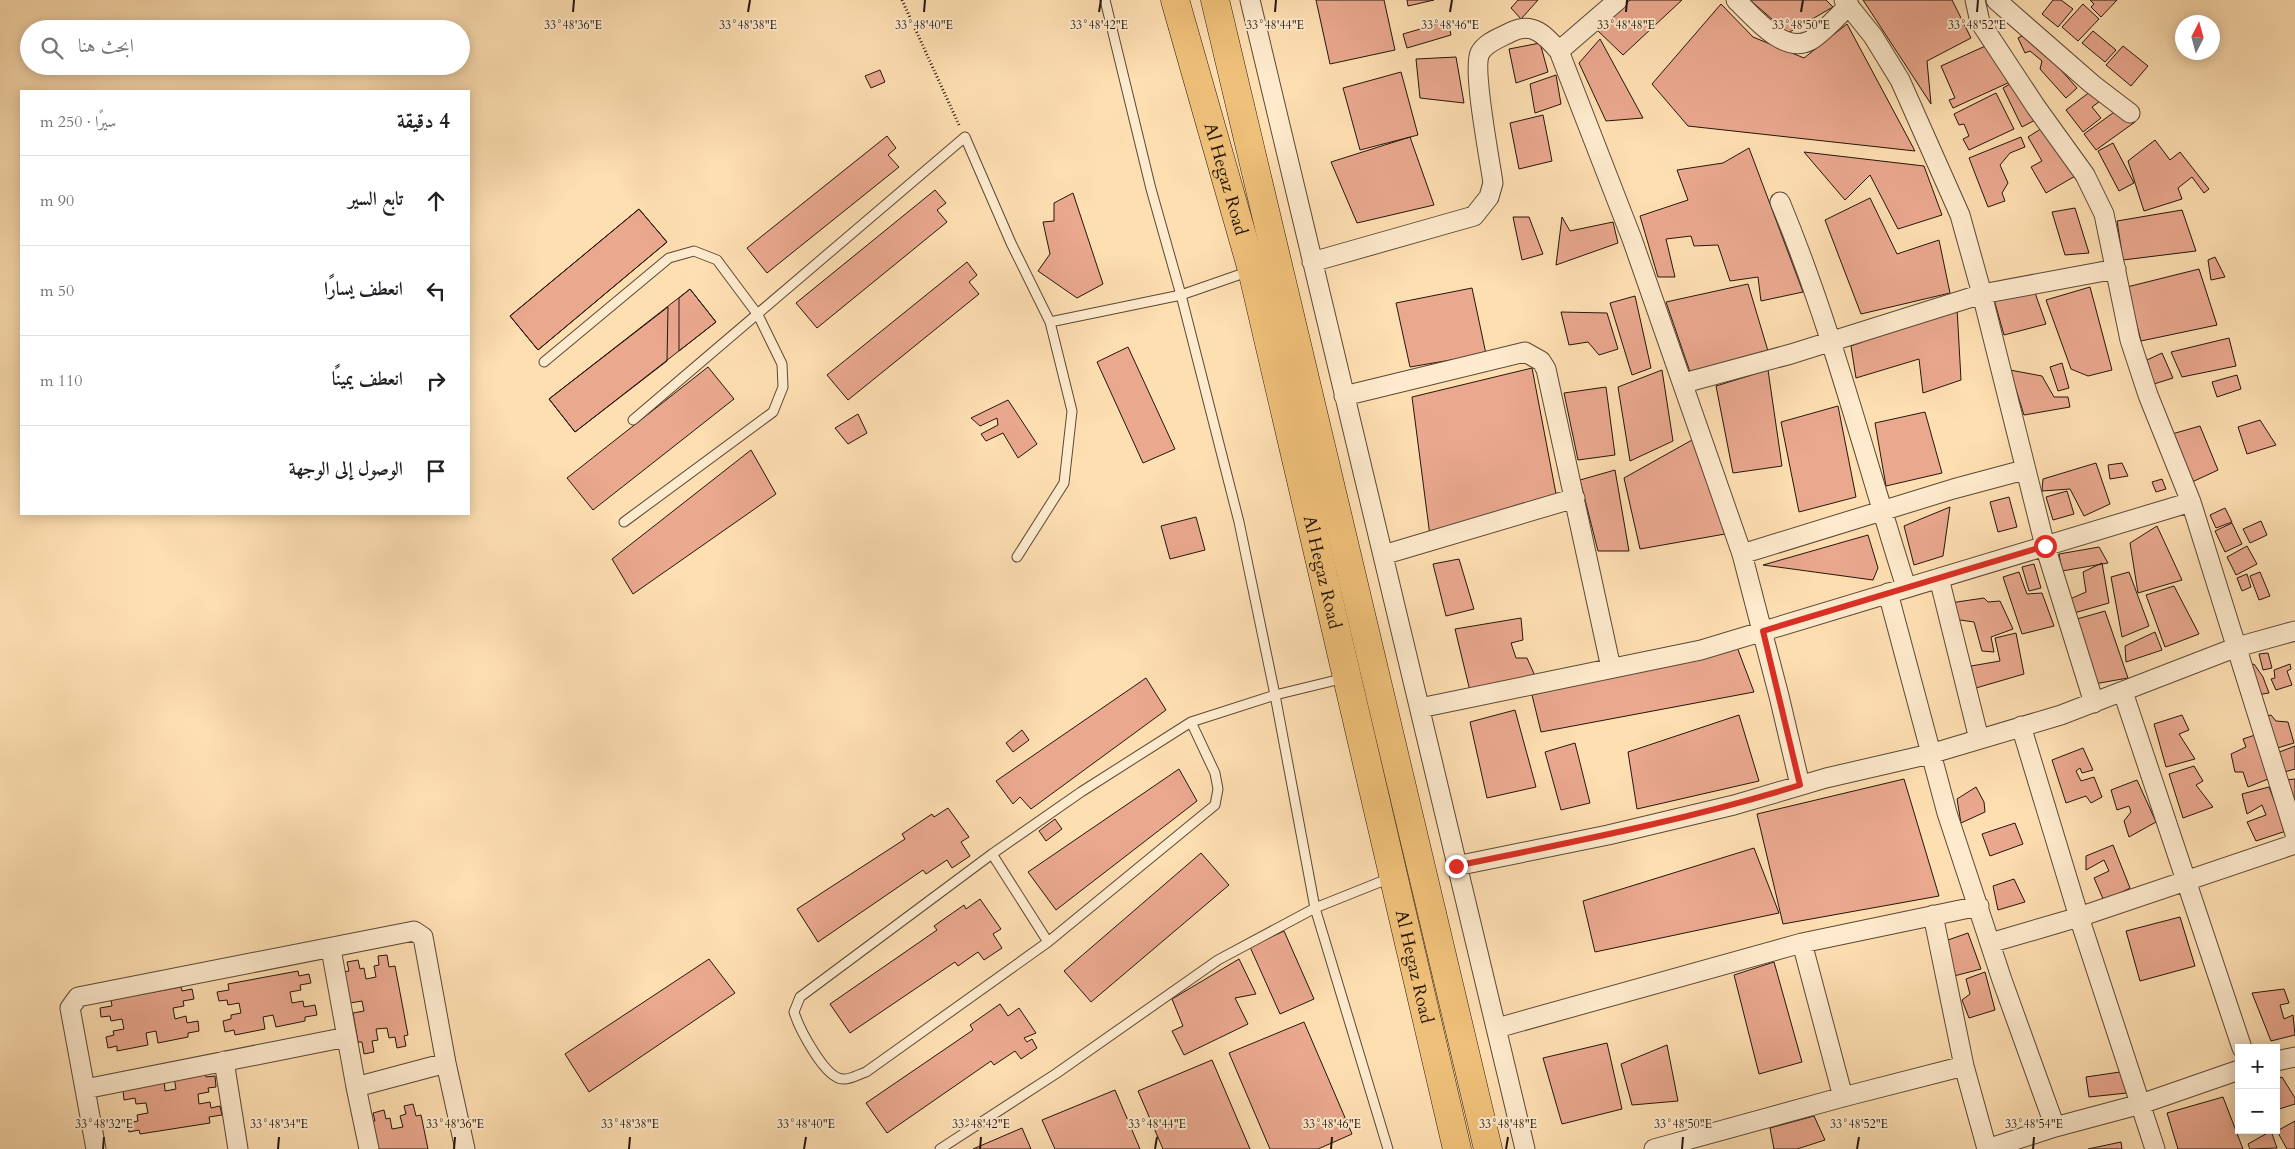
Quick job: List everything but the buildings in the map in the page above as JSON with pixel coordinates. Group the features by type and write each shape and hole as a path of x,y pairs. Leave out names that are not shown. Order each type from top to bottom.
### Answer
{"main road":[{"name":"Al Hegaz Road","path":"1174,0 1252,270 1457,1149"},
{"name":"Al Hegaz Road","path":"1215,0 1488,1149"}],"street":[{"path":"1250,0 1420,708 1456,866 1497,1028 1524,1149"},
{"path":"1559,51 1618,0"},
{"path":"1736,0 1778,39 1789,43 1809,42 1847,3 1873,36 1900,80 1960,215 1982,294 2024,470 2045,546 2094,703"},
{"path":"1975,0 1980,22 2036,107 2085,175 2104,214 2130,340 2148,395 2191,502 2295,834"},
{"path":"1996,0 2130,114"},
{"path":"1312,262 1474,216 1489,197 1493,183 1478,77 1479,56 1486,45 1515,30 1534,28 1544,34 1559,51 1632,239 1684,383 1742,554 1763,631 1800,785"},
{"path":"1780,202 1797,243 1858,425 1881,511 1930,754 1990,943 2056,1127"},
{"path":"1684,383 1830,341 1982,294 2116,269"},
{"path":"1344,396 1525,352 1536,357 1546,369 1611,668"},
{"path":"1742,554 1881,511 2024,470"},
{"path":"1383,555 1575,498"},
{"path":"1420,708 1701,650 2191,502"},
{"path":"1938,578 1979,738"},
{"path":"1456,866 1608,835 1734,805 1800,785 1930,754 2094,703 2237,647 2295,631"},
{"path":"2123,692 2241,1044"},
{"path":"2021,726 2080,917 2156,1149"},
{"path":"1990,943 2080,917 2295,844"},
{"path":"1497,1028 1802,943 1979,906"},
{"path":"1932,915 1964,1066 1987,1149 2056,1127 2141,1104 2235,1071"},
{"path":"96,1149 70,1008 78,997 331,949 414,931 418,932 423,938 446,1063 465,1149"},
{"path":"1802,943 1843,1097"},
{"path":"331,949 369,1149"},
{"path":"85,1088 347,1037"},
{"path":"2280,1060 2295,1057"},
{"path":"224,1061 238,1149"},
{"path":"356,1087 446,1063"},
{"path":"1654,1149 1964,1066"}],"lane":[{"path":"1105,0 1151,189 1181,294 1239,522 1316,908 1388,1149"},
{"path":"633,420 965,137 1011,243 1050,322 1072,411 1064,483 1017,557"},
{"path":"544,362 668,258 694,251 717,260 758,315 782,364 784,387 773,412 624,522"},
{"path":"1050,322 1181,294 1252,270"},
{"path":"1191,722 1215,773 1218,789 1215,805 1048,942 866,1072 844,1080 830,1075 799,1027 794,1012 800,997 992,854 1081,792 1191,722 1275,695 1348,678"},
{"path":"992,854 1048,942"},
{"path":"940,1149 1057,1073 1218,960 1316,908 1394,876"}],"path":[{"path":"902,0 965,137"}],"route":[{"path":"1456,866 1608,835 1734,805 1800,785 1763,631 2045,546"}]}
